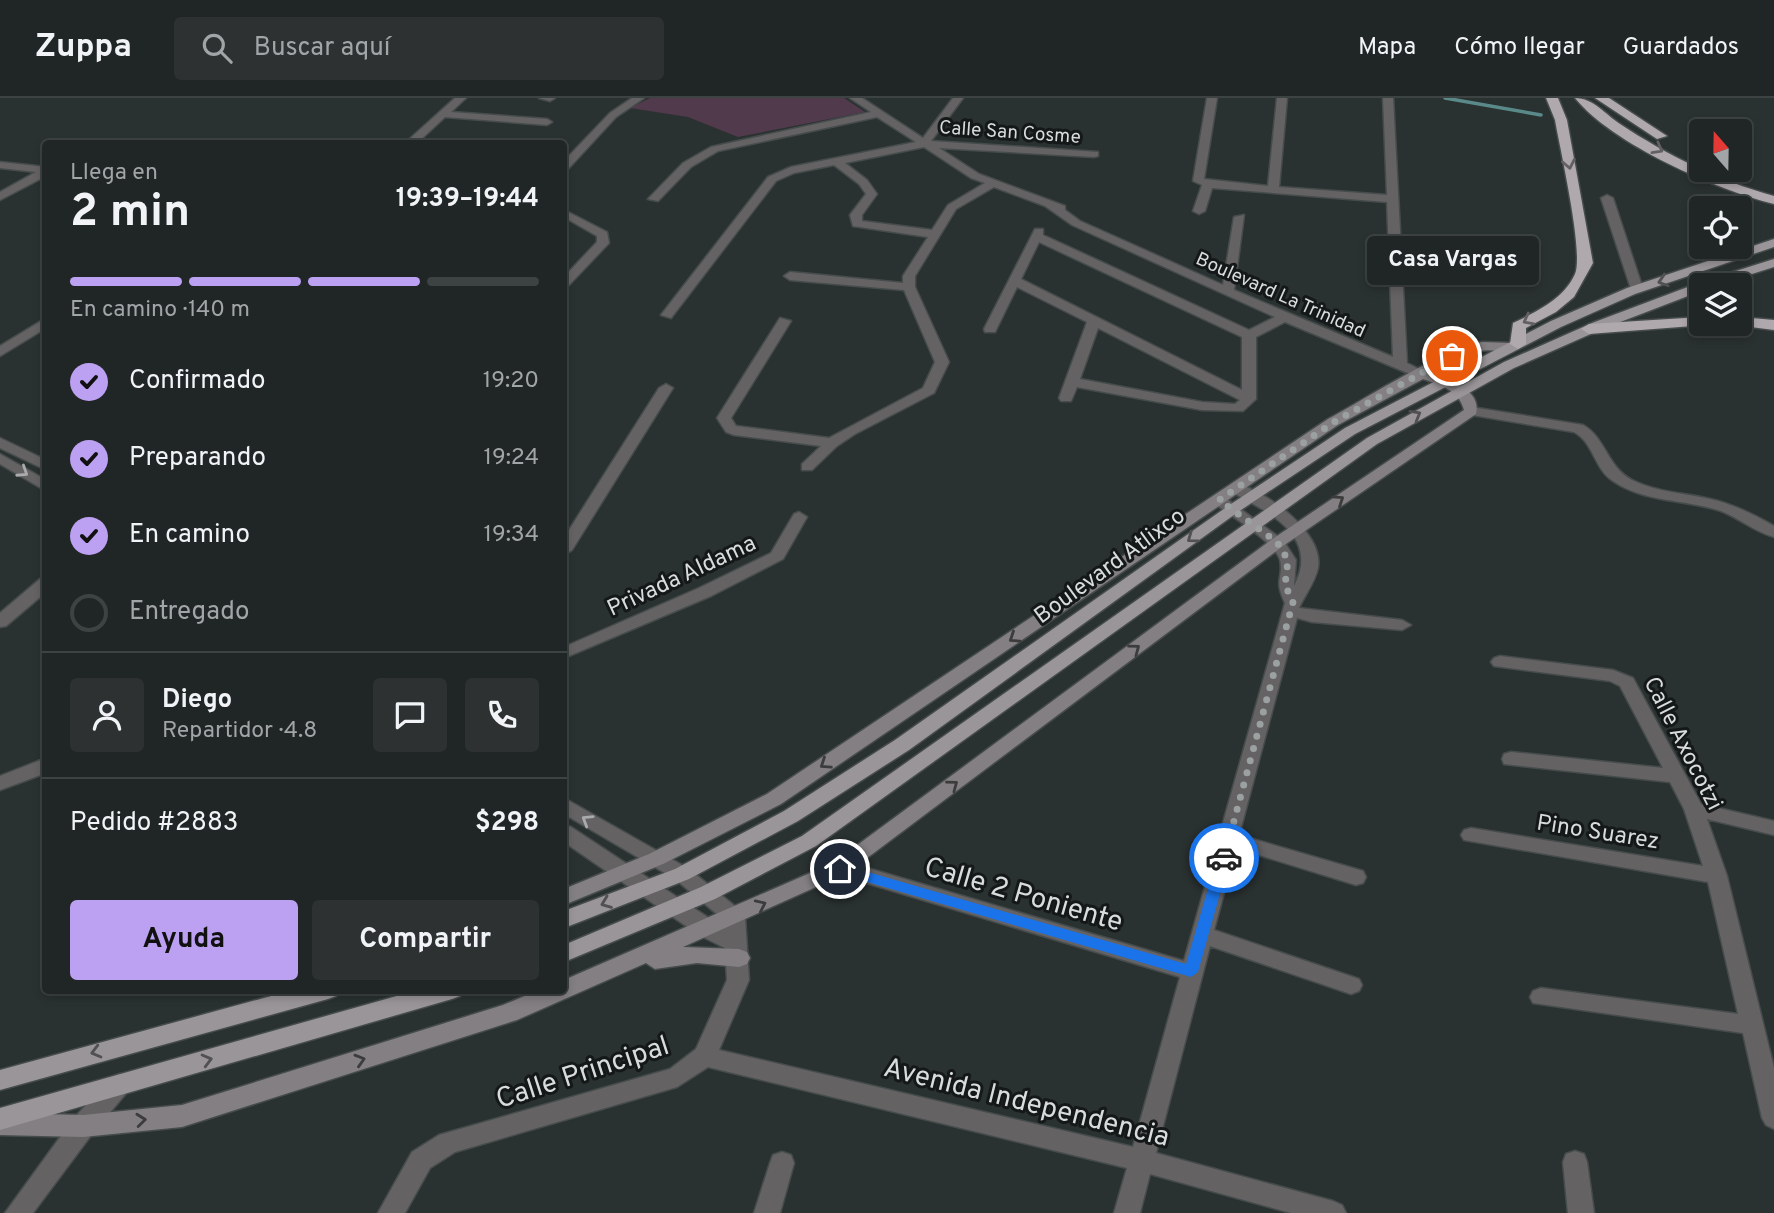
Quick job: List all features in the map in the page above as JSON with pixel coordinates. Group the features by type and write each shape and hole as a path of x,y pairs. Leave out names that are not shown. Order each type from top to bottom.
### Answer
{"highway":[{"path":"1515,346 1518,326 1566,298 1580,281 1586,263 1561,120 1552,98"},
{"path":"1581,98 1626,132 1685,164 1749,194 1774,197"},
{"path":"1601,98 1689,152"},
{"path":"1745,182 1774,197"},
{"path":"1752,317 1774,317"},
{"path":"1593,327 1689,320"},
{"path":"1752,323 1774,325"}],"main road":[{"name":"Boulevard Atlixco","path":"567,919 682,874 791,816 902,745 1226,504 1350,431 1556,324 1637,289 1774,243"},
{"path":"1743,273 1774,263"},
{"path":"567,953 708,893 809,841 1372,441 1461,390 1593,327 1689,291"},
{"path":"0,1080 314,994"},
{"path":"0,1121 120,1084 438,994"}],"street":[{"path":"414,140 461,98"},
{"path":"544,98 550,98"},
{"path":"567,164 612,115 639,98"},
{"name":"Boulevard La Trinidad","path":"855,98 975,176 1051,205 1071,220 1285,317 1461,390"},
{"path":"667,315 772,179 791,170 924,144 958,98"},
{"path":"1199,211 1212,98"},
{"path":"1273,190 1282,98"},
{"path":"1388,98 1400,365"},
{"path":"443,114 547,122"},
{"path":"654,199 687,165 715,149 877,114"},
{"name":"Calle San Cosme","path":"924,144 1094,154"},
{"path":"837,162 863,182 872,194 856,215 857,224 933,234"},
{"path":"0,165 42,170"},
{"path":"0,197 42,172"},
{"path":"1203,182 1391,199"},
{"path":"807,467 832,443 929,390 942,362 909,286 909,276 933,234 952,208 993,183"},
{"path":"1607,198 1637,289"},
{"path":"567,216 603,234 603,243 569,272"},
{"path":"1228,291 1240,217"},
{"path":"990,329 1038,234 1249,335"},
{"path":"790,276 909,286"},
{"path":"1015,281 1249,399"},
{"path":"1249,335 1285,317"},
{"path":"785,321 724,418 731,429 739,432 832,443"},
{"path":"1066,398 1094,321"},
{"path":"0,352 42,326"},
{"path":"1249,335 1249,399"},
{"path":"1127,1213 1291,606 1305,585 1311,562 1307,544 1297,529 1243,493 1334,422 1420,373 1475,348 1515,346"},
{"path":"1073,382 1202,406 1238,408 1249,399"},
{"path":"567,545 666,388"},
{"path":"1461,390 1470,401 1471,411"},
{"path":"567,988 840,869 1277,542 1471,411 1578,428 1593,437 1605,465 1616,477 1635,487 1722,506 1774,532"},
{"path":"42,464 7,444 0,457 42,484"},
{"path":"567,896 656,859 774,799 1226,504 1277,542 1288,560 1285,585 1291,606 1312,617 1402,625"},
{"name":"Privada Aldama","path":"567,652 705,592 777,556 799,517"},
{"path":"0,621 42,586"},
{"name":"Calle Axocotzi","path":"1500,662 1621,677 1627,682 1694,809 1717,876 1751,1025 1768,1069 1774,1118"},
{"path":"1511,759 1677,776"},
{"path":"0,783 42,767"},
{"path":"567,807 682,874 734,917"},
{"path":"1694,809 1774,828"},
{"path":"567,834 628,872 737,951"},
{"name":"Pino Suarez","path":"1471,835 1717,876"},
{"path":"1229,839 1356,877"},
{"name":"Calle 2 Poniente","path":"840,869 1191,972"},
{"name":"Calle Principal","path":"391,1213 421,1160 447,1143 677,1077 705,1056 738,980 734,917"},
{"path":"1201,934 1351,985"},
{"path":"610,970 680,954 737,951"},
{"path":"284,1003 301,994"},
{"path":"0,1121 83,1126 182,1116 509,1013 554,994"},
{"path":"1541,997 1751,1025"},
{"name":"Avenida Independencia","path":"705,1056 1141,1160 1333,1213"},
{"path":"19,1213 83,1126 120,1084"},
{"path":"766,1213 782,1163"},
{"path":"1575,1163 1581,1213"}],"shaded area":[{"path":"650,98 844,98 865,112 738,137 688,117 630,108"}],"waterway":[{"path":"1445,98 1541,115"}],"way so far":[{"path":"1224,858 1293,602 1285,585 1288,560 1277,542 1219,500 1334,422 1452,356"}],"place":[{"name":"Casa Vargas","path":"1452,356"}],"route":[{"path":"840,869 1191,972 1224,858"}]}
